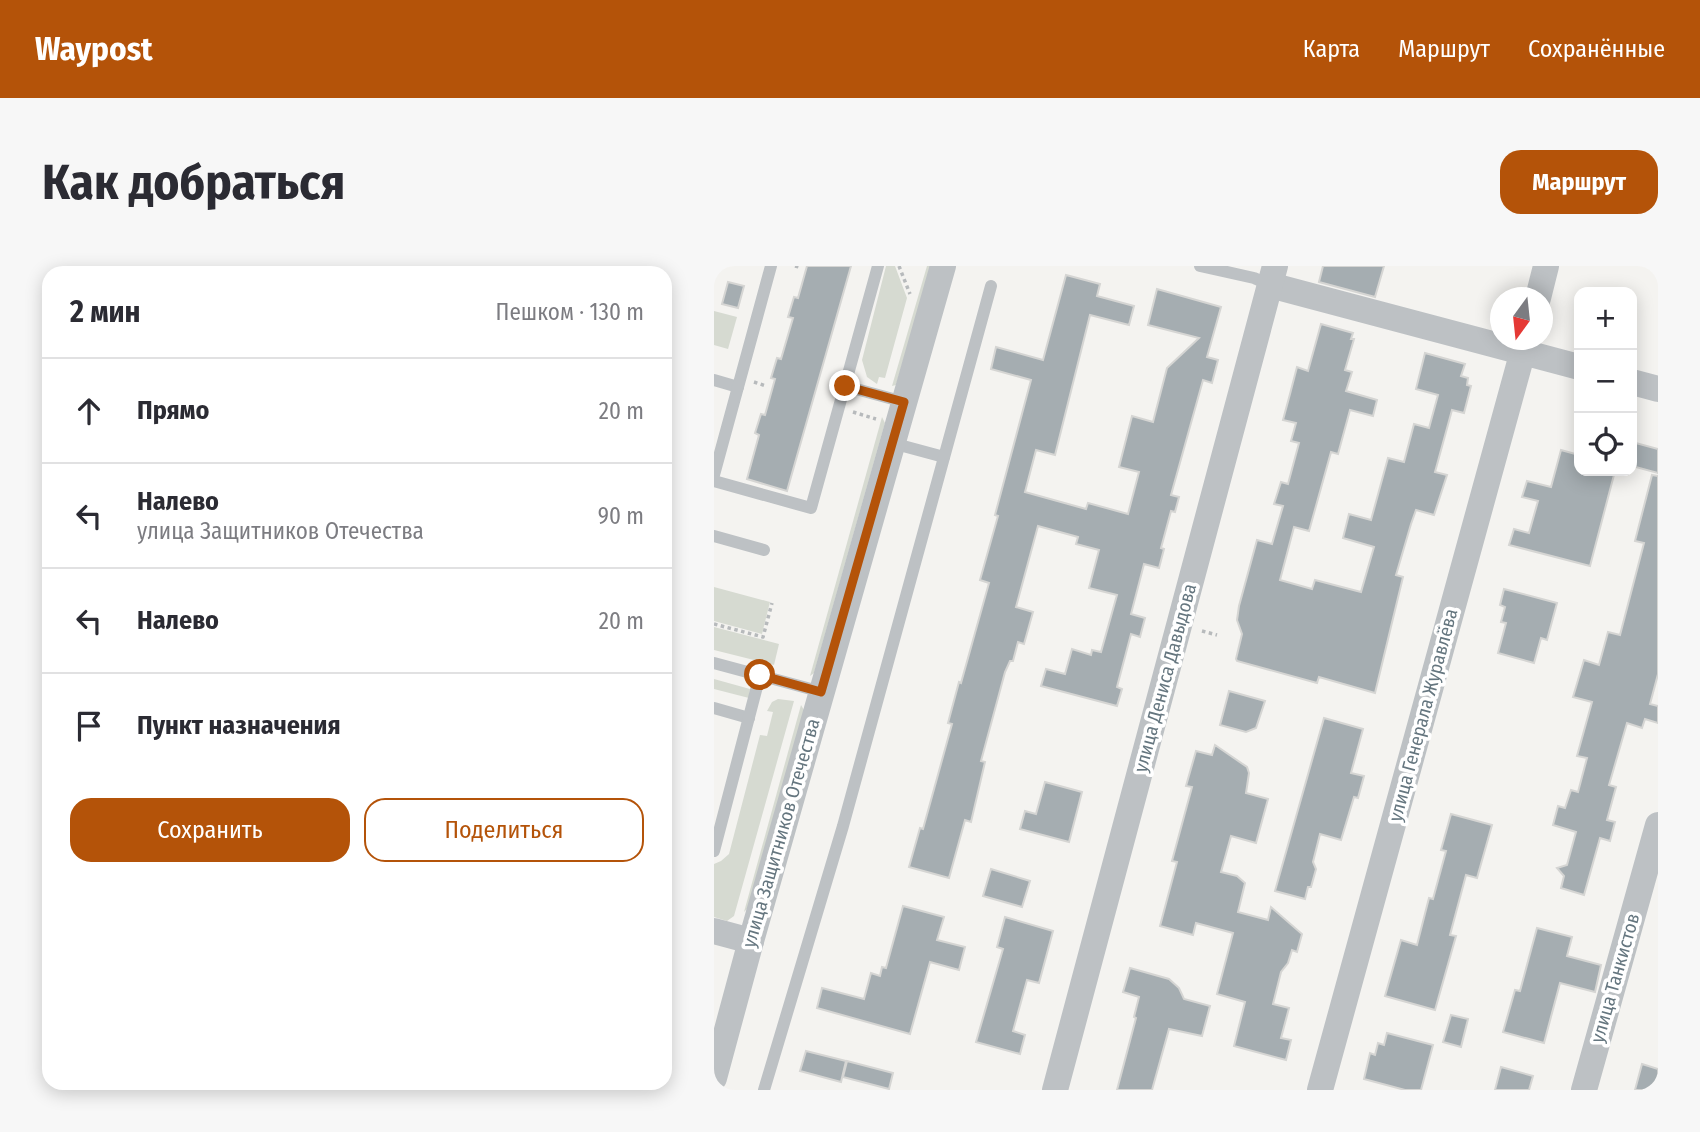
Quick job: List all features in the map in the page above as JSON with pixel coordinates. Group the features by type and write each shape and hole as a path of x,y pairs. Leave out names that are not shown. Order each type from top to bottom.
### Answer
{"street":[{"name":"улица Защитников Отечества","path":"716,1066 943,266"},
{"path":"1541,287 1546,266"},
{"path":"1272,275 1490,336"},
{"name":"улица Дениса Давыдова","path":"1055,1090 1272,275"},
{"name":"улица Генерала Журавлёва","path":"1320,1090 1523,350"},
{"path":"1534,350 1574,366"},
{"path":"1637,383 1658,389"},
{"name":"улица Танкистов","path":"1584,1090 1658,825"},
{"path":"714,931 751,941"}],"lane":[{"path":"714,475 771,266"},
{"path":"714,481 811,508 878,266"},
{"path":"1200,266 1254,278 1272,275"},
{"path":"764,1090 843,826 991,286"},
{"path":"714,380 738,387"},
{"path":"845,386 904,402"},
{"path":"892,443 944,457"},
{"path":"714,536 764,550"},
{"path":"714,663 821,692"},
{"path":"714,850 760,675"},
{"path":"714,708 749,718"}],"path":[{"path":"754,382 766,386"},
{"path":"839,408 878,419"},
{"path":"714,624 763,638 772,603"}],"shaded area":[{"path":"886,266 895,266 907,298 885,378 879,377 877,384 867,377 862,360"},
{"path":"927,266 931,266 896,385 892,386"},
{"path":"714,311 737,317 728,349 714,345"},
{"path":"882,417 885,423 814,673 810,676"},
{"path":"714,587 770,602 762,634 714,621"},
{"path":"714,627 779,644 774,665 714,650"},
{"path":"714,679 750,689 749,698 714,689"},
{"path":"778,699 794,701 734,916 727,921 714,917 714,864 729,854 760,735 767,736 773,712 767,711 772,702"},
{"path":"801,705 804,710 748,908 744,912"}],"building":[{"path":"807,266 851,266 787,491 747,479 759,435 755,433 761,414 765,415 775,379 771,378 777,358 781,359 793,318 788,317 794,297 798,298"},
{"path":"1323,266 1384,266 1375,297 1319,282"},
{"path":"1066,275 1100,284 1097,296 1134,306 1129,325 1090,315 1055,455 1036,450 1025,492 1086,509 1088,503 1128,514 1139,472 1119,467 1132,416 1153,422 1167,368 1199,338 1148,325 1157,289 1221,307 1207,357 1218,360 1212,383 1203,380 1171,495 1179,497 1175,512 1171,511 1161,548 1164,549 1159,568 1144,564 1131,614 1145,618 1140,637 1131,634 1117,687 1122,689 1117,706 1041,686 1046,669 1065,674 1072,649 1091,655 1092,650 1101,652 1117,595 1089,588 1099,550 1076,544 1078,537 1038,526 1016,607 1033,612 1024,644 1018,642 1013,661 1010,661 1005,672 981,761 985,762 971,822 965,820 949,878 909,867 920,828 923,829 952,724 948,723 959,682 961,683 989,583 980,580 1031,380 991,369 996,347 1043,360"},
{"path":"728,282 744,286 738,308 722,304"},
{"path":"1321,324 1353,333 1351,339 1354,339 1345,370 1352,372 1346,391 1377,400 1373,416 1350,410 1338,454 1331,452 1309,531 1294,527 1280,580 1312,589 1315,580 1361,592 1374,547 1343,538 1349,514 1371,520 1388,458 1404,462 1414,424 1429,428 1438,395 1416,389 1425,353 1465,364 1461,376 1468,378 1467,385 1471,386 1464,413 1452,410 1435,472 1447,475 1434,515 1416,510 1411,524 1396,575 1403,577 1375,693 1319,677 1317,683 1236,659 1242,634 1237,620 1239,606 1257,540 1272,544 1283,506 1274,504 1281,482 1288,484 1299,443 1291,441 1296,423 1283,420 1297,367 1308,371"},
{"path":"1637,443 1658,449 1658,473 1637,467"},
{"path":"1561,450 1574,454 1574,476 1614,476 1590,566 1509,545 1514,529 1529,533 1538,501 1522,497 1527,481 1551,487"},
{"path":"1652,475 1658,476 1658,674 1650,704 1658,706 1658,723 1645,719 1642,728 1627,723 1609,785 1616,787 1607,820 1615,822 1610,841 1600,838 1584,895 1561,888 1564,876 1557,868 1567,865 1576,832 1553,825 1558,806 1565,808 1571,790 1578,792 1587,758 1577,756 1592,702 1573,697 1584,660 1599,665 1608,632 1620,635 1644,543 1635,541"},
{"path":"1504,589 1557,603 1547,640 1541,638 1534,663 1498,653 1506,623 1501,622 1505,607 1500,605"},
{"path":"1229,691 1265,701 1256,728 1246,732 1220,725"},
{"path":"1324,718 1363,729 1351,773 1364,776 1358,798 1354,797 1341,840 1320,834 1313,862 1316,869 1305,899 1275,891"},
{"path":"1215,745 1247,767 1249,773 1246,793 1268,799 1256,843 1231,836 1221,872 1237,876 1245,883 1238,912 1268,920 1271,907 1302,934 1297,952 1292,950 1288,963 1281,972 1273,1004 1289,1008 1281,1038 1291,1040 1286,1060 1234,1046 1245,1002 1217,994 1233,933 1196,923 1193,935 1160,926 1177,862 1172,861 1192,787 1186,786 1196,751 1212,755"},
{"path":"1045,782 1082,792 1069,842 1020,829 1025,811 1036,814"},
{"path":"1451,814 1492,825 1477,878 1466,875 1450,935 1456,936 1435,1010 1385,996 1401,940 1417,945 1429,898 1433,899 1446,851 1441,850"},
{"path":"991,869 1030,881 1022,907 983,896"},
{"path":"903,906 944,917 937,940 965,947 959,970 930,962 910,1034 817,1008 822,988 864,999 871,973 880,976 882,967 886,968"},
{"path":"1005,917 1053,931 1039,983 1027,980 1013,1031 1025,1035 1020,1054 976,1042 1003,949 997,947"},
{"path":"1537,928 1572,937 1567,956 1601,965 1595,992 1560,983 1544,1043 1503,1032 1515,990 1520,991"},
{"path":"1130,968 1169,979 1179,988 1184,999 1210,1006 1202,1036 1169,1029 1152,1090 1117,1090 1139,997 1123,992"},
{"path":"1451,1015 1468,1019 1461,1047 1443,1042"},
{"path":"1387,1033 1433,1045 1421,1090 1405,1090 1364,1079 1370,1053 1375,1055 1378,1043 1384,1045"},
{"path":"806,1051 846,1061 841,1082 800,1071"},
{"path":"847,1061 893,1073 889,1089 843,1077"},
{"path":"1642,1064 1658,1069 1658,1090 1635,1090"},
{"path":"1501,1067 1533,1076 1529,1090 1495,1090"}],"route":[{"path":"760,675 821,692 904,402 845,386"}]}
